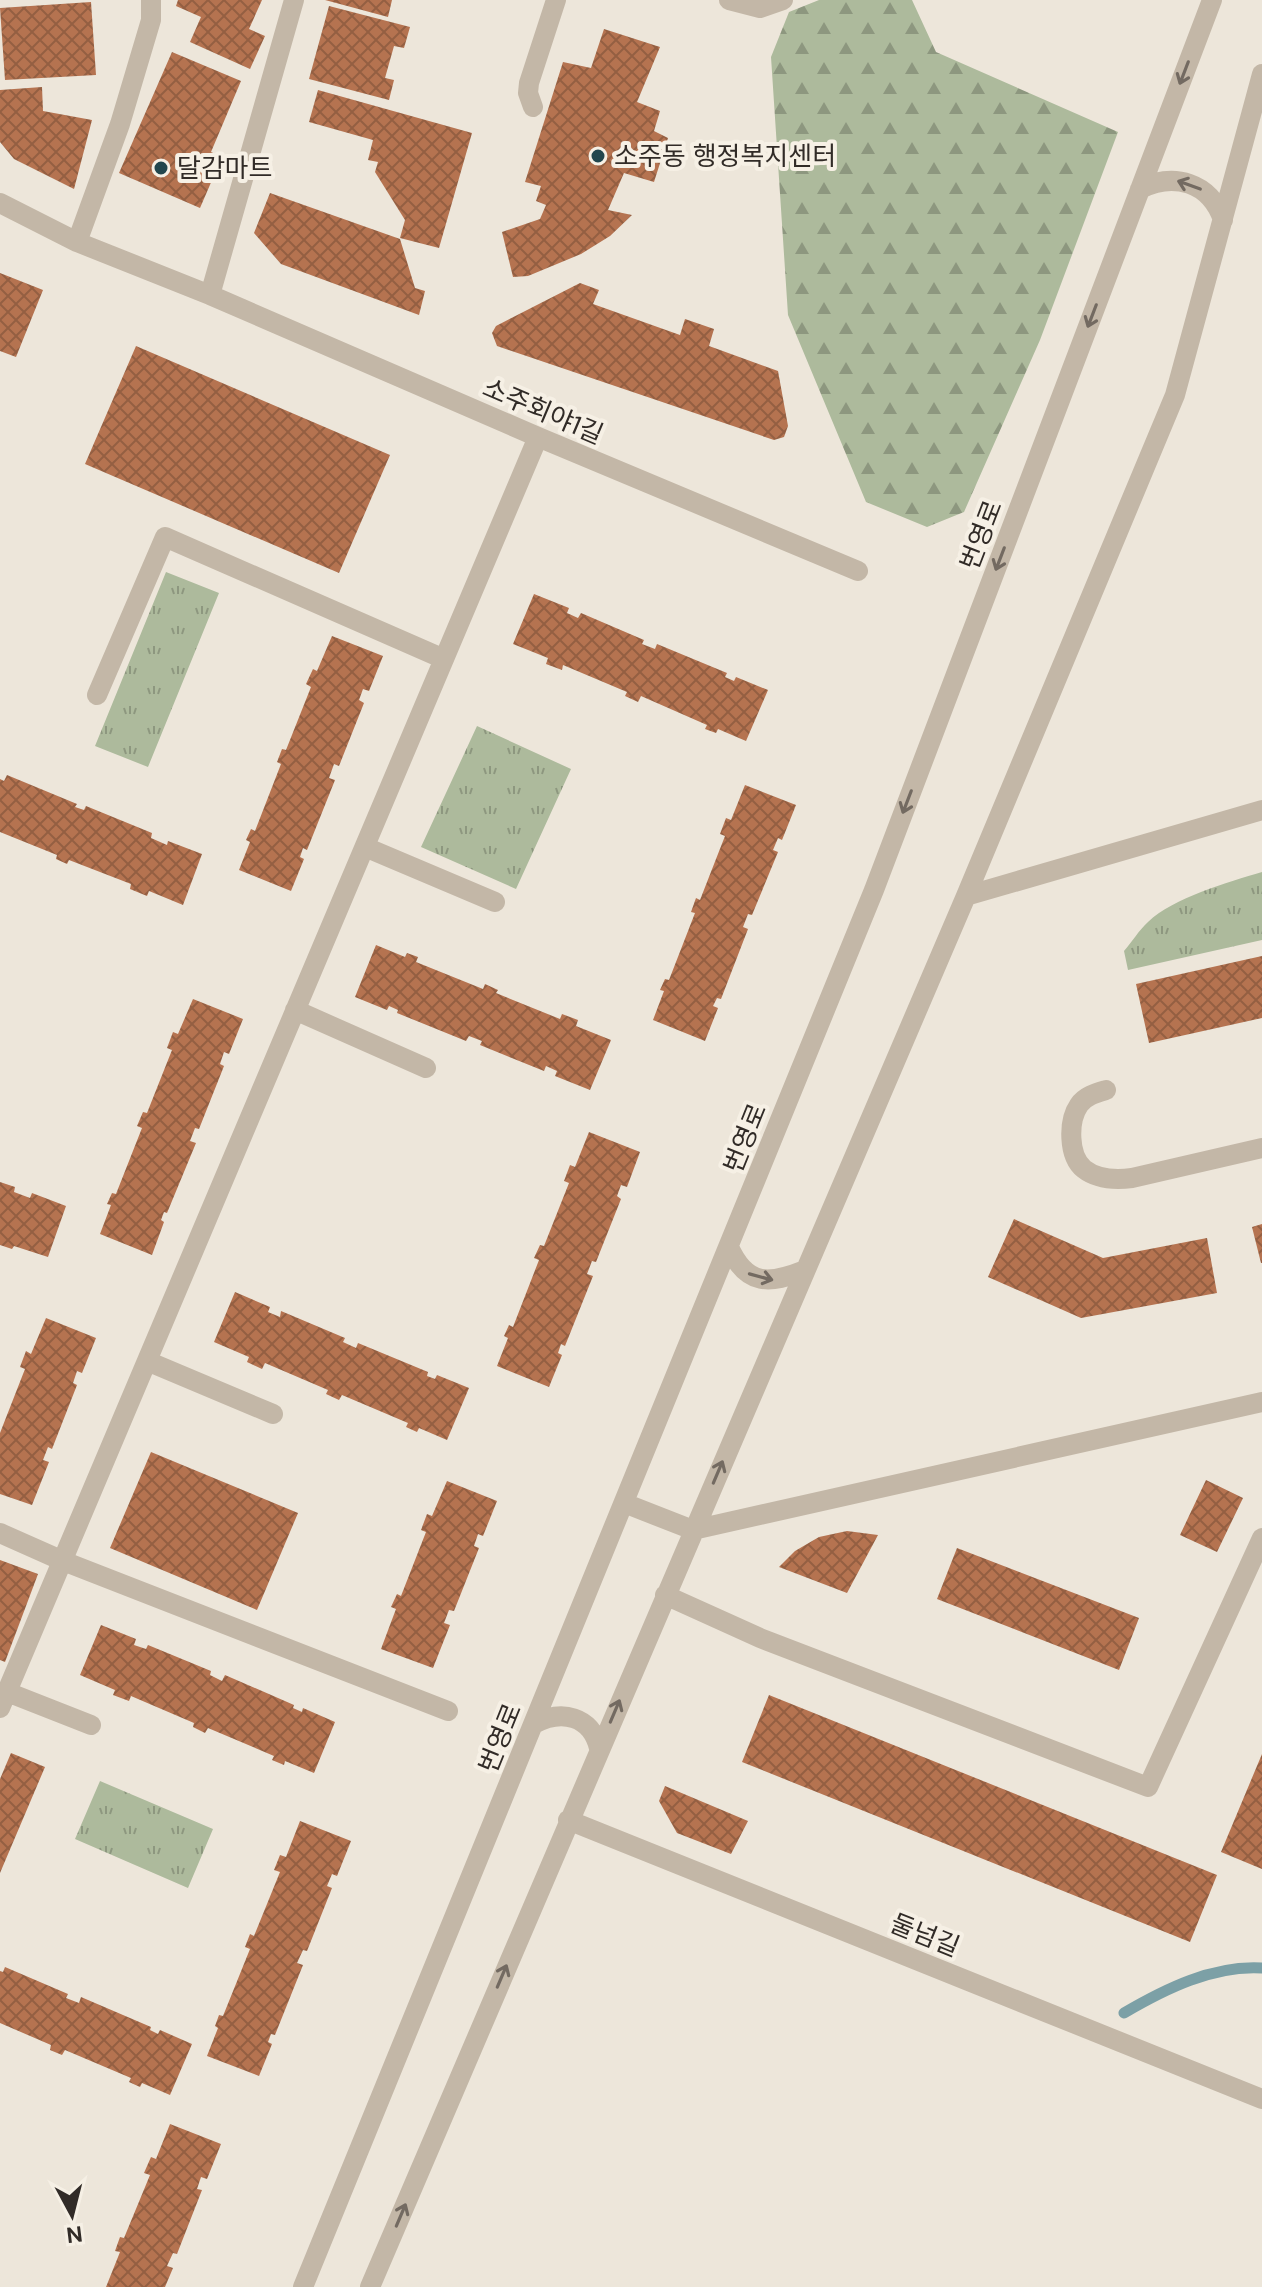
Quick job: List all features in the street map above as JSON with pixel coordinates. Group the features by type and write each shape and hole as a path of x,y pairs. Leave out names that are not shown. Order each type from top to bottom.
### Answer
{"street":[{"path":"77,242 120,124 151,20 151,0"},
{"path":"210,295 294,0"},
{"path":"533,107 528,93 529,83 556,0"},
{"path":"729,0 760,8 783,0"},
{"name":"번영로","path":"303,2287 874,890 1212,0"},
{"path":"370,2287 966,896 1175,395 1262,74"},
{"path":"1140,189 1165,181 1181,180 1197,185 1210,197 1223,220"},
{"name":"소주회야1길","path":"0,203 77,242 210,295 858,571"},
{"path":"91,1725 4,1700 538,437"},
{"path":"97,695 165,537 444,659"},
{"path":"966,896 1262,810"},
{"path":"365,847 495,902"},
{"path":"295,1010 426,1068"},
{"path":"1106,1090 1091,1094 1080,1104 1073,1119 1075,1157 1083,1169 1098,1176 1116,1180 1132,1178 1262,1148"},
{"path":"729,1247 741,1269 755,1278 771,1281 805,1270"},
{"path":"147,1361 273,1414"},
{"path":"624,1503 693,1530 1261,1405"},
{"path":"0,1533 63,1561 448,1711"},
{"path":"665,1595 760,1638 1148,1787 1262,1538"},
{"path":"534,1724 555,1717 575,1719 595,1734 599,1748"},
{"name":"둘넘길","path":"568,1820 1262,2099"}],"green space":[{"path":"819,0 912,0 936,52 1118,132 1040,340 964,512 927,527 866,502 788,315 771,57 789,12"},
{"path":"166,572 219,593 148,767 95,746"},
{"path":"477,726 571,769 516,889 421,847"},
{"path":"1262,872 1262,940 1128,970 1124,951 1159,913 1202,892"},
{"path":"100,1781 213,1829 188,1888 75,1839"}],"building":[{"path":"178,0 262,0 249,29 265,36 250,69 190,42 201,17 176,6"},
{"path":"325,0 392,0 388,17"},
{"path":"91,2 96,75 5,80 0,8"},
{"path":"329,6 410,27 404,48 394,46 385,78 394,80 389,100 309,79"},
{"name":"소주동 행정복지센터","path":"604,29 660,47 637,102 660,111 654,131 668,138 654,182 624,173 608,210 632,215 610,236 581,254 528,276 513,277 502,232 540,219 546,205 536,201 541,186 525,182 563,62 591,68"},
{"path":"172,52 241,81 211,152 222,157 200,208 119,173"},
{"path":"42,87 43,111 92,120 74,189 14,159 0,142 0,90"},
{"path":"318,90 472,133 439,248 400,238 405,220 375,172 378,162 368,160 373,140 309,122"},
{"path":"270,193 400,239 415,288 425,291 419,315 281,264 254,233"},
{"path":"0,273 43,290 16,357 0,351"},
{"path":"580,283 599,290 593,304 680,335 685,319 714,329 709,346 778,371 788,426 784,437 774,440 497,346 492,333 496,326"},
{"path":"136,346 390,455 339,573 85,464"},
{"path":"534,594 569,608 567,613 578,618 581,613 644,640 642,644 655,649 657,644 727,673 725,677 734,681 736,677 768,690 746,741 718,729 716,733 705,729 707,725 641,696 638,702 625,696 627,692 563,665 562,670 546,664 548,658 513,644"},
{"path":"332,636 383,656 369,691 363,689 359,700 364,703 339,766 334,764 329,778 335,780 307,850 303,848 300,857 304,859 291,891 239,870 250,842 246,840 251,829 255,831 281,764 277,762 282,749 286,750 311,687 306,684 313,669 317,671"},
{"path":"7,775 77,804 75,807 84,810 86,806 152,833 151,838 167,845 168,841 202,854 183,905 149,891 147,896 130,889 131,884 69,860 67,864 56,859 57,855 0,832 0,779 4,781"},
{"path":"745,785 796,805 782,840 778,838 773,850 778,852 752,915 748,914 743,927 748,929 721,999 717,998 713,1006 718,1008 705,1041 653,1020 664,991 660,990 665,979 669,980 695,913 691,912 696,898 700,900 725,836 720,834 726,818 731,820"},
{"path":"376,945 405,957 407,953 418,957 416,962 483,989 485,984 498,990 496,993 560,1019 562,1014 578,1020 576,1026 611,1040 590,1090 555,1076 557,1071 546,1066 544,1071 480,1045 482,1041 469,1036 466,1041 397,1013 398,1010 389,1006 387,1010 355,997"},
{"path":"1262,956 1262,1018 1149,1043 1136,984"},
{"path":"193,999 243,1019 229,1054 224,1052 220,1064 224,1066 199,1129 195,1128 190,1141 196,1143 167,1213 164,1212 161,1220 164,1222 152,1255 100,1234 111,1205 107,1204 112,1193 116,1194 142,1128 137,1126 143,1112 147,1113 172,1050 167,1048 173,1032 178,1034"},
{"path":"589,1132 640,1152 627,1187 621,1185 617,1196 621,1199 596,1262 592,1261 587,1274 593,1276 565,1346 561,1344 558,1353 562,1355 549,1387 497,1366 508,1338 504,1336 509,1325 513,1327 539,1260 534,1258 540,1245 544,1246 569,1183 564,1181 570,1165 575,1167"},
{"path":"0,1182 15,1187 14,1192 30,1198 32,1193 66,1206 48,1257 14,1246 12,1249 0,1245"},
{"path":"1014,1219 1103,1258 1207,1238 1217,1293 1081,1318 988,1277"},
{"path":"1262,1224 1262,1263 1261,1263 1252,1227"},
{"path":"235,1292 270,1307 268,1312 280,1317 281,1311 345,1338 343,1342 356,1348 358,1343 428,1372 427,1376 435,1379 437,1375 469,1388 447,1440 419,1428 417,1432 406,1427 408,1423 342,1395 339,1400 326,1394 328,1390 265,1363 262,1369 247,1362 249,1357 214,1342"},
{"path":"46,1318 96,1338 82,1373 77,1371 73,1383 77,1385 52,1449 48,1447 43,1460 49,1462 32,1505 0,1494 0,1433 25,1369 20,1367 26,1351 31,1354"},
{"path":"151,1452 298,1513 257,1610 110,1548"},
{"path":"1206,1480 1243,1498 1217,1552 1180,1535"},
{"path":"447,1481 497,1501 483,1536 478,1534 474,1546 479,1548 454,1611 449,1610 444,1623 450,1625 433,1668 381,1649 396,1609 391,1607 397,1594 401,1596 426,1532 421,1530 427,1514 432,1516"},
{"path":"847,1531 878,1535 847,1593 779,1567 795,1551 819,1537"},
{"path":"957,1548 1139,1618 1119,1670 937,1599"},
{"path":"0,1560 38,1574 5,1662 0,1660"},
{"path":"101,1625 136,1639 134,1645 146,1649 148,1645 211,1671 210,1675 222,1681 225,1675 294,1705 293,1708 302,1712 303,1708 335,1722 314,1773 285,1761 284,1765 272,1760 274,1756 208,1728 205,1733 193,1727 194,1723 131,1696 129,1701 113,1695 115,1690 80,1675"},
{"path":"769,1695 1217,1875 1190,1942 742,1762"},
{"path":"11,1753 45,1767 0,1873 0,1779"},
{"path":"1262,1754 1262,1869 1221,1852"},
{"path":"665,1786 748,1821 731,1854 677,1833 659,1801"},
{"path":"300,1821 351,1841 337,1876 332,1874 327,1886 332,1888 307,1951 303,1950 297,1963 303,1965 275,2035 271,2034 268,2042 272,2044 259,2076 207,2056 218,2028 215,2026 219,2015 223,2016 250,1949 245,1947 250,1934 254,1936 280,1872 274,1870 280,1855 286,1857"},
{"path":"5,1967 68,1994 66,1998 79,2003 81,1997 151,2027 150,2030 158,2034 160,2030 192,2044 170,2095 142,2083 140,2087 129,2082 131,2078 65,2050 62,2055 50,2050 51,2045 0,2023 0,1971 3,1972"},
{"path":"170,2124 221,2144 207,2179 201,2177 197,2189 202,2190 177,2254 173,2253 167,2266 173,2268 165,2287 106,2287 120,2252 115,2251 120,2237 124,2238 150,2175 144,2173 151,2157 156,2159"}],"waterway":[{"path":"1124,2013 1190,1980 1226,1970 1262,1968"}],"place":[{"name":"소주동 행정복지센터","path":"598,156"},
{"name":"달감마트","path":"161,168"}]}
